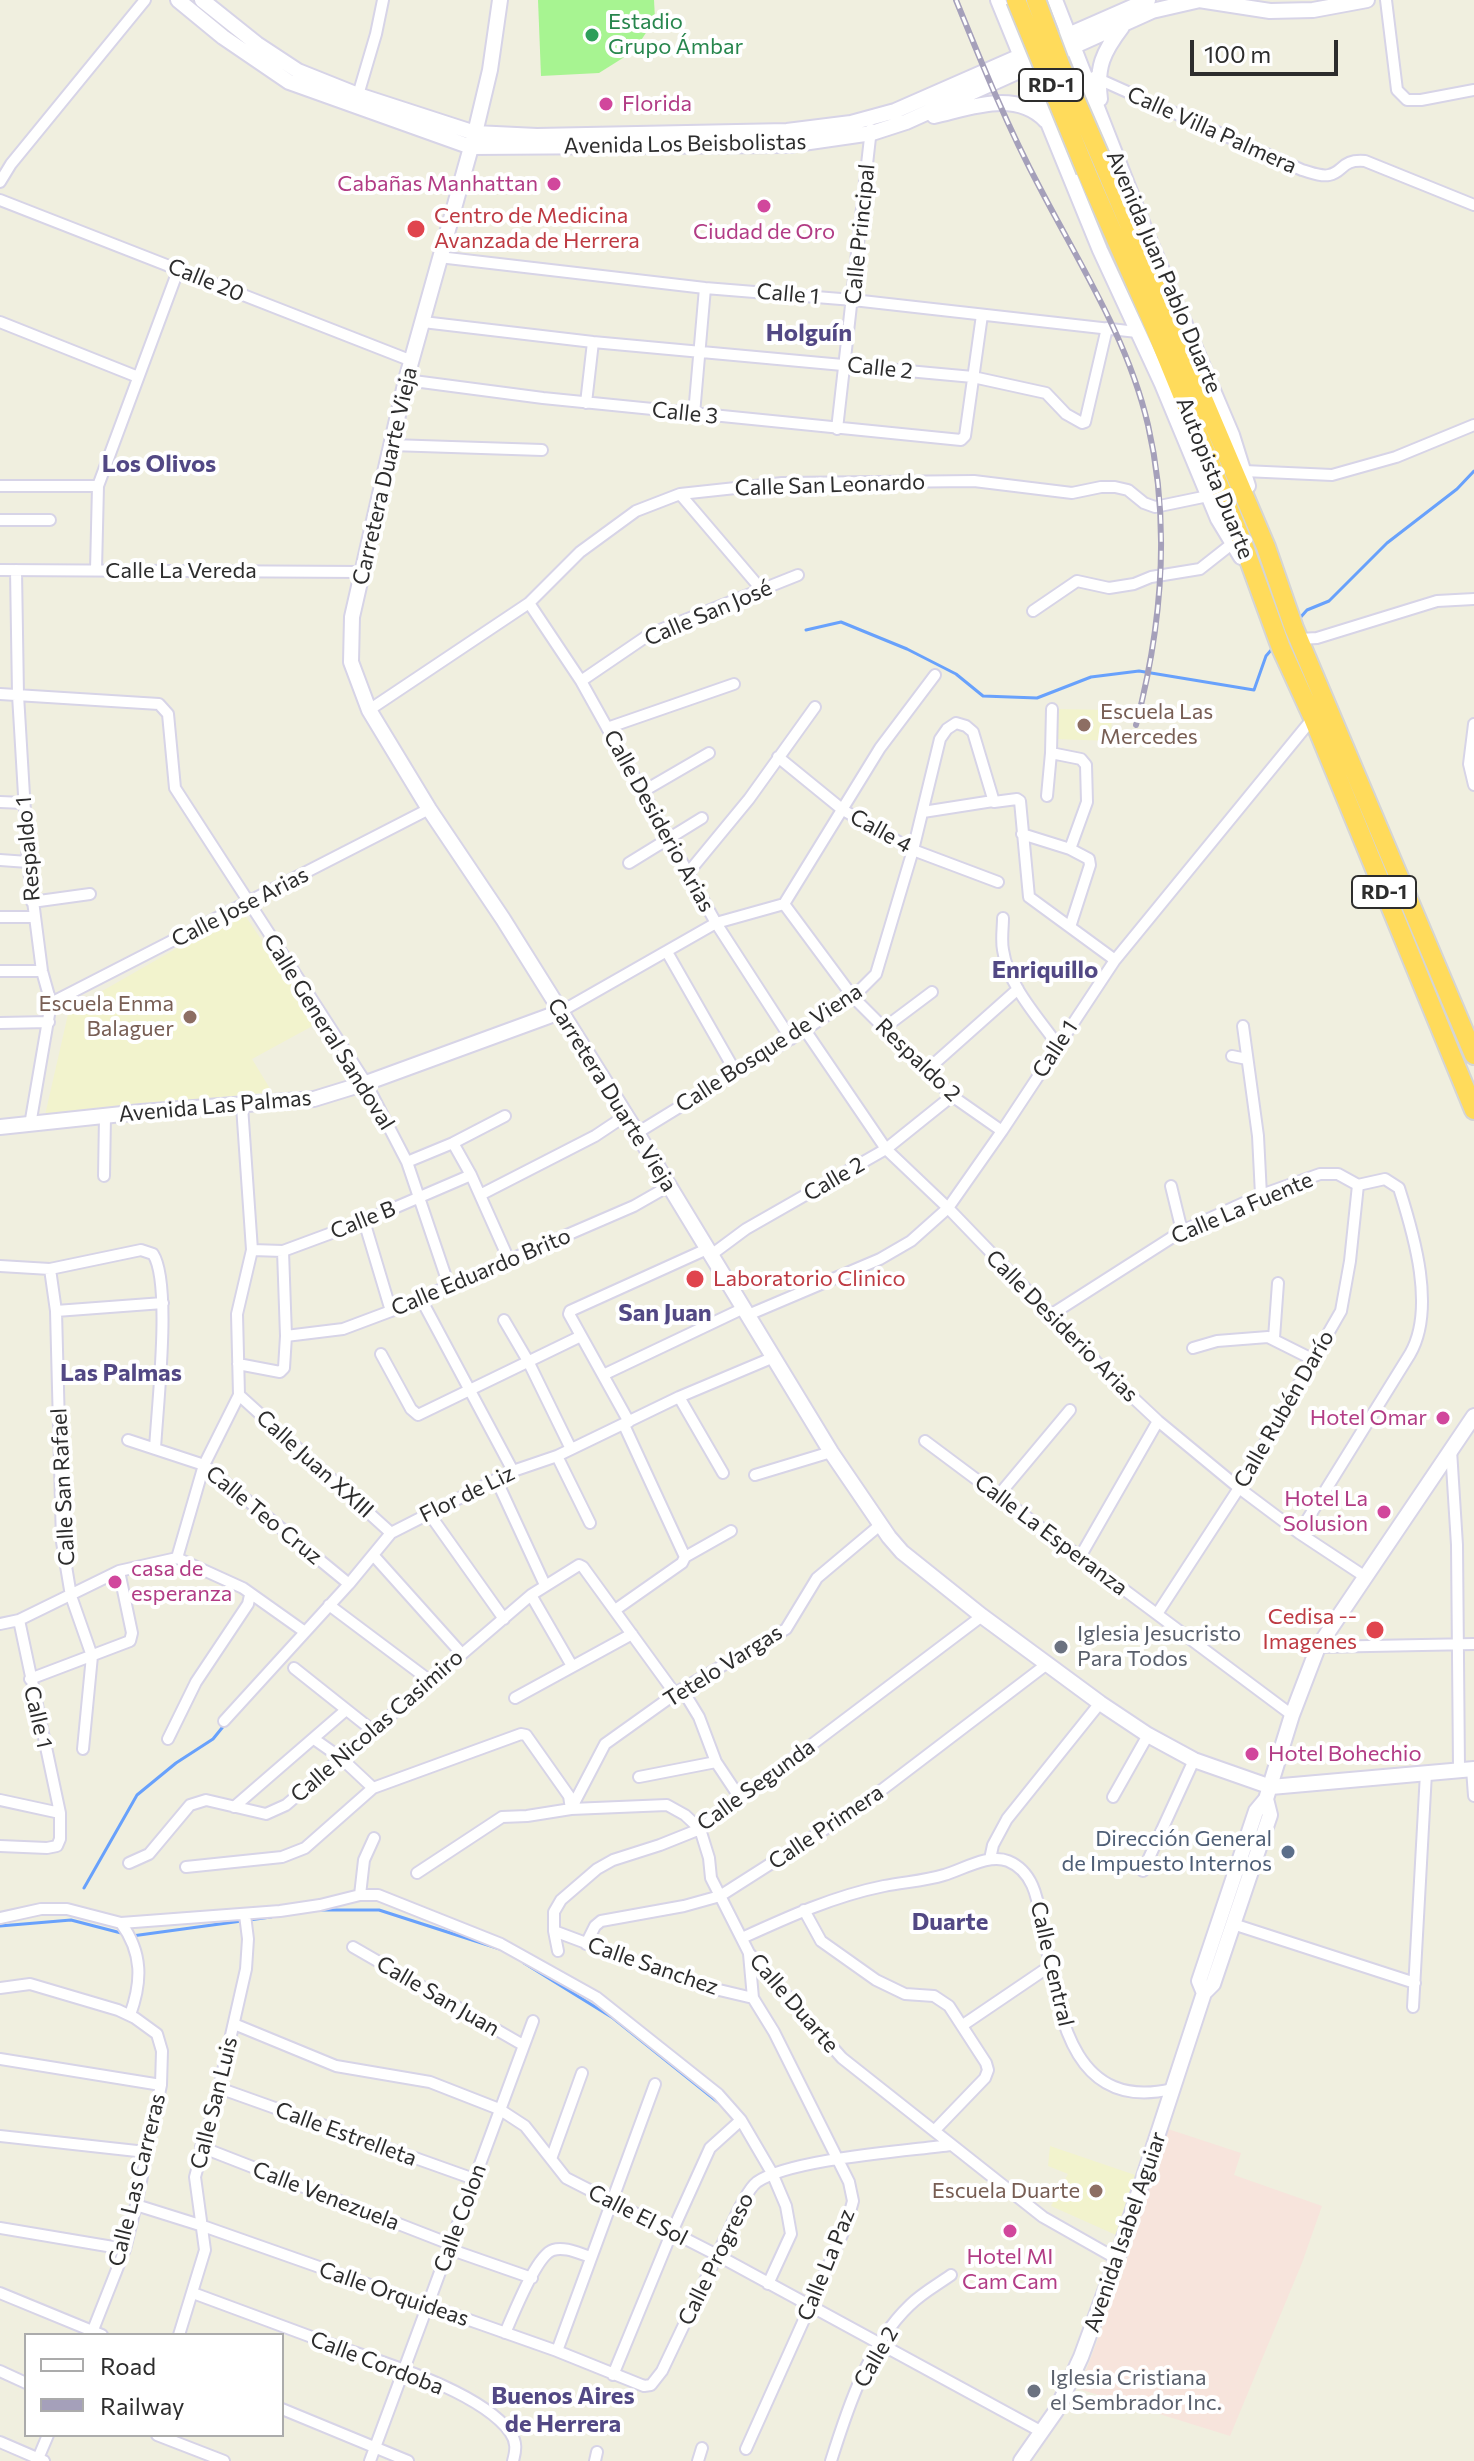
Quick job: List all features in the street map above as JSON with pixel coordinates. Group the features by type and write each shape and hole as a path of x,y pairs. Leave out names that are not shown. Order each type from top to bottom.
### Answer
{"highway":[{"name":"Autopista Duarte","path":"1016,0 1095,167 1266,547"},
{"name":"Autopista Duarte","path":"1036,0 1095,167 1256,581"},
{"name":"RD-1","path":"1266,547 1297,633 1474,1055"},
{"name":"RD-1","path":"1256,581 1281,648 1313,718 1474,1110"}],"main road":[{"name":"Avenida Los Beisbolistas","path":"178,0 223,37 289,82 473,140 787,131 906,122 1024,61"},
{"name":"Avenida Los Beisbolistas","path":"202,0 257,44 298,71 473,140"},
{"name":"Carretera Duarte Vieja","path":"500,0 490,70 406,380 352,617 351,662 369,710 637,1133 831,1452 880,1525 915,1564 1100,1703 1148,1735 1194,1760 1268,1793 1468,1769"},
{"path":"998,0 1049,124"},
{"name":"Avenida Juan Pablo Duarte","path":"1055,0 1104,127 1232,435 1266,547"},
{"name":"Avenida Los Beisbolistas","path":"871,126 895,111 1071,40 1148,0"},
{"name":"Avenida Los Beisbolistas","path":"1071,40 1123,25 1164,7 1187,5 1200,0"},
{"path":"1200,0 1270,11 1313,10 1367,0"},
{"path":"1104,127 1097,79 1105,53 1123,25"},
{"path":"906,122 1009,103 1031,108 1049,124"},
{"name":"Autopista Duarte","path":"1049,124 1100,250 1162,384 1218,519 1256,581"},
{"name":"Avenida Las Palmas","path":"0,1127 314,1099 560,1012"},
{"name":"Avenida Isabel Aguiar","path":"1021,2461 1056,2411 1081,2357 1117,2259 1204,1993 1199,1981 1227,1922 1256,1811 1268,1793 1292,1715 1318,1647 1474,1416"}],"street":[{"path":"0,182 11,164 145,0"},
{"path":"358,95 383,0"},
{"path":"1386,0 1397,90 1407,100 1474,90"},
{"name":"Calle Villa Palmera","path":"1083,72 1302,170 1324,176 1333,175 1353,160 1365,161 1474,205"},
{"name":"Calle Principal","path":"837,429 871,126"},
{"path":"0,155 11,164"},
{"name":"Calle 20","path":"0,200 412,361"},
{"name":"Calle 1","path":"439,257 705,288 853,300 1137,332"},
{"path":"96,570 98,486 179,268"},
{"path":"694,414 705,288"},
{"path":"973,377 982,315"},
{"path":"0,322 138,377"},
{"name":"Calle 2","path":"423,322 593,342 973,377 1046,393 1066,414 1084,423 1107,328"},
{"path":"586,403 593,342"},
{"name":"Calle 3","path":"406,380 586,403 837,429 964,438 973,377"},
{"path":"1244,471 1332,475 1396,457 1474,425"},
{"path":"391,445 542,450"},
{"name":"Calle San Leonardo","path":"369,710 529,603 580,552 636,511 680,494 782,483 974,481 1072,493 1115,487 1128,490 1144,503 1155,507 1208,496"},
{"path":"0,486 98,486"},
{"path":"680,494 761,589"},
{"path":"0,520 50,520"},
{"path":"1033,611 1077,581 1109,588 1200,569 1233,543"},
{"name":"Calle La Vereda","path":"0,570 362,572"},
{"name":"Respaldo 1","path":"16,570 18,695 28,862 42,971 51,1003 30,1125"},
{"name":"Calle San José","path":"581,681 650,634 798,575"},
{"path":"1297,633 1317,638 1437,601 1474,599"},
{"name":"Calle Desiderio Arias","path":"529,603 581,681 716,923 791,1039"},
{"path":"560,1012 716,923 784,904 880,748 935,675"},
{"path":"607,728 734,684"},
{"path":"0,694 18,695"},
{"name":"Calle General Sandoval","path":"18,695 159,704 165,708 175,788 366,1083 407,1162 449,1286"},
{"path":"688,873 749,799 815,707"},
{"path":"1047,796 1052,709"},
{"name":"Calle 1","path":"603,1375 746,1312 880,1259 911,1241 948,1208 1115,960 1313,718"},
{"name":"Calle Bosque de Viena","path":"637,1133 805,1030 853,997 876,974 913,850 940,739 956,723 973,732 993,801"},
{"path":"1474,724 1469,764 1474,785"},
{"path":"642,792 709,753"},
{"path":"1051,753 1081,759 1086,765 1087,802 1070,849"},
{"name":"Calle 4","path":"778,757 843,810 913,850 998,882"},
{"path":"923,812 1019,800 1029,897 1115,960"},
{"path":"0,802 24,803"},
{"name":"Calle Jose Arias","path":"51,1003 429,809"},
{"path":"629,863 702,818"},
{"path":"1022,834 1070,849 1089,859 1090,865 1070,927"},
{"path":"0,860 28,862"},
{"path":"32,902 90,894"},
{"name":"Respaldo 2","path":"784,904 853,997 952,1096 1002,1131"},
{"path":"0,917 34,917"},
{"path":"1003,918 1003,950 1018,989 1057,1044"},
{"path":"667,952 735,1071"},
{"path":"0,971 42,971"},
{"path":"927,1070 1018,989"},
{"path":"884,1028 932,992"},
{"path":"0,1023 49,1022"},
{"path":"1243,1026 1258,1136 1261,1195"},
{"name":"Calle Desiderio Arias","path":"805,1030 886,1149 948,1208 1049,1316 1158,1421 1239,1488 1364,1576"},
{"path":"1232,1056 1247,1059"},
{"name":"Calle 2","path":"581,1336 570,1311 709,1252 886,1149 952,1096"},
{"path":"177,1558 204,1465 239,1395 237,1314 252,1250 242,1106"},
{"path":"104,1176 105,1116"},
{"path":"407,1162 505,1116"},
{"path":"480,1195 595,1136 625,1116"},
{"path":"453,1143 471,1175 509,1260"},
{"name":"Calle La Fuente","path":"1049,1316 1182,1231 1261,1195 1320,1174 1338,1174 1358,1185 1385,1179 1399,1188 1413,1233 1421,1283 1421,1329 1410,1354 1299,1533"},
{"name":"Calle B","path":"252,1250 283,1251 364,1221 471,1175"},
{"name":"Calle Rubén Darío","path":"1157,1614 1239,1488 1341,1311 1358,1185"},
{"name":"Calle Eduardo Brito","path":"286,1336 343,1329 391,1311 634,1206 669,1186"},
{"path":"1171,1186 1182,1231"},
{"path":"364,1221 391,1311"},
{"path":"0,1266 50,1269 141,1250 153,1254 158,1261 163,1303 155,1449"},
{"path":"238,1364 280,1372 284,1368 283,1251"},
{"name":"Calle San Rafael","path":"50,1269 56,1311 62,1542 71,1596 92,1656 83,1749"},
{"path":"1274,1338 1278,1283"},
{"path":"421,1299 513,1471"},
{"path":"56,1311 163,1303"},
{"path":"504,1320 528,1361 571,1449"},
{"path":"381,1354 411,1409 418,1415 581,1336 627,1424 685,1557"},
{"path":"1193,1348 1217,1341 1274,1338 1314,1360"},
{"name":"Flor de Liz","path":"224,1721 374,1556 391,1533 513,1471 557,1456 679,1397 774,1357"},
{"name":"Calle Juan XXIII","path":"239,1395 391,1533"},
{"path":"679,1397 723,1473"},
{"path":"998,1496 1070,1410"},
{"path":"1080,1557 1158,1421"},
{"name":"Calle Teo Cruz","path":"128,1440 204,1465 349,1584"},
{"name":"Calle La Esperanza","path":"925,1441 1292,1715"},
{"path":"1451,1450 1459,1644 1468,1769 1474,1796"},
{"path":"755,1475 831,1452"},
{"path":"557,1456 590,1523"},
{"path":"496,1479 545,1585"},
{"path":"428,1512 504,1619"},
{"name":"Tetelo Vargas","path":"571,1809 605,1744 679,1692 786,1629 817,1578 880,1525"},
{"path":"731,1531 685,1557 682,1563 615,1610 699,1717 716,1762 740,1798"},
{"path":"374,1556 461,1653"},
{"path":"1,1621 19,1620 119,1571 177,1558 243,1588 305,1632"},
{"name":"Calle Nicolas Casimiro","path":"129,1863 149,1854 190,1805 206,1800 266,1814 286,1805 531,1595 579,1565 615,1610"},
{"path":"30,1679 130,1641 132,1633 119,1571"},
{"path":"168,1739 196,1682 248,1604 250,1595"},
{"path":"531,1595 572,1666"},
{"path":"329,1605 429,1680"},
{"name":"Calle Segunda","path":"554,1931 554,1912 561,1900 597,1869 613,1860 700,1829 982,1616"},
{"name":"Calle 1","path":"19,1620 60,1813"},
{"path":"515,1698 632,1634"},
{"path":"1318,1647 1474,1644"},
{"name":"Calle Primera","path":"586,1944 601,1921 720,1896 858,1808 1047,1664"},
{"path":"294,1668 372,1730"},
{"path":"742,1938 804,1910 883,1886 941,1876 990,1859 993,1845 1007,1819 1100,1703"},
{"path":"234,1807 346,1710"},
{"path":"186,1867 282,1857 305,1848 373,1788 523,1734 569,1796 571,1809"},
{"path":"1113,1797 1148,1735"},
{"path":"314,1739 341,1758 373,1788"},
{"path":"1143,1871 1194,1760"},
{"path":"639,1777 716,1762"},
{"path":"1413,2007 1426,1773"},
{"path":"0,1800 60,1813 57,1846 0,1846"},
{"path":"417,1873 502,1817 571,1809 667,1805 685,1815 700,1829"},
{"name":"Calle Duarte","path":"700,1829 711,1878 749,1953 842,2058 1043,2217 1117,2259"},
{"path":"360,1895 364,1860 374,1838"},
{"name":"Calle Central","path":"990,1859 1005,1859 1030,1878 1036,1892 1050,1966 1072,2047 1084,2065 1099,2080 1120,2089 1150,2095 1172,2089"},
{"path":"0,1918 41,1909 67,1909 121,1923 245,1915 320,1905 360,1895 378,1895 501,1944 596,1997 718,2094 741,2120 772,2173 786,2206 791,2234 768,2284"},
{"path":"804,1910 821,1941 834,1952 895,1990 905,1994 934,1996 943,2001 963,2025 986,2063 987,2074 934,2131"},
{"name":"Calle San Luis","path":"180,2333 205,2250 195,2189 201,2147 219,2088 246,1969 248,1939 245,1915"},
{"path":"1227,1922 1415,1983"},
{"path":"0,1988 30,1984 130,2015 139,1991 139,1979 132,1942 121,1923"},
{"path":"554,1931 558,1951"},
{"name":"Calle Sanchez","path":"554,1931 698,1985 753,1998"},
{"name":"Calle San Juan","path":"353,1947 523,2045"},
{"path":"749,1953 753,1998"},
{"path":"963,2025 1050,1966"},
{"name":"Calle La Paz","path":"746,2449 851,2213 852,2191 774,2032 753,1998"},
{"name":"Calle Las Carreras","path":"95,2333 125,2249 161,2085 162,2051 157,2034 130,2015"},
{"name":"Calle Colon","path":"370,2461 533,2021"},
{"name":"Calle El Sol","path":"234,2024 336,2066 430,2082 499,2109 525,2126 566,2178 717,2255 1042,2432"},
{"path":"0,2059 161,2085"},
{"path":"551,2159 582,2073"},
{"path":"557,2351 655,2084"},
{"name":"Calle Estrelleta","path":"219,2088 474,2179"},
{"path":"613,2375 710,2148 741,2120"},
{"path":"0,2136 146,2152"},
{"name":"Calle Progreso","path":"651,2385 662,2371 753,2184 772,2173 839,2160 951,2145"},
{"name":"Calle Venezuela","path":"201,2147 532,2278"},
{"name":"Calle Orquideas","path":"136,2205 557,2351 637,2385 651,2385"},
{"path":"0,2228 125,2249"},
{"path":"505,2333 541,2260 554,2249 591,2257"},
{"name":"Calle 2","path":"831,2461 858,2387 881,2343 911,2303 951,2275"},
{"path":"0,2293 93,2333"},
{"name":"Calle Cordoba","path":"193,2293 404,2371 479,2406 508,2430 515,2440 513,2461"},
{"path":"0,2371 24,2382"},
{"path":"284,2410 408,2461"},
{"path":"0,2442 40,2460 47,2437"},
{"path":"162,2437 224,2461"},
{"path":"698,2461 702,2448"}],"shaded area":[{"name":"Escuela Las Mercedes","path":"1057,709 1112,710 1111,741 1056,739"},
{"name":"Escuela Enma Balaguer","path":"242,911 318,1023 252,1059 272,1092 45,1115 69,1010"},
{"path":"1168,2129 1241,2153 1234,2175 1322,2206 1302,2263 1230,2436 1079,2389 1122,2275"},
{"name":"Escuela Duarte","path":"1050,2146 1138,2176 1116,2235 1051,2206 1068,2174 1048,2166"}],"green space":[{"name":"Estadio Grupo Ámbar","path":"538,0 654,0 655,19 634,51 599,73 541,76"}],"waterway":[{"path":"1299,619 1307,610 1329,601 1387,543 1457,489 1474,471"},
{"path":"806,630 841,622 907,649 956,674 983,696 1037,698 1091,677 1139,671 1254,690 1266,656 1272,649"},
{"path":"84,1888 137,1795 176,1763 213,1739 226,1723"},
{"path":"318,1910 379,1910 500,1949"},
{"path":"132,1936 271,1917"},
{"path":"0,1926 71,1920 125,1934"},
{"path":"524,1963 613,2018 719,2103"}],"railway":[{"path":"956,0 1017,142 1116,333 1148,425 1159,500 1160,575 1152,650 1136,725"}],"place":[{"name":"Estadio Grupo Ámbar","path":"592,35"},
{"name":"Florida","path":"606,104"},
{"name":"Cabañas Manhattan","path":"554,184"},
{"name":"Ciudad de Oro","path":"764,206"},
{"name":"Centro de Medicina Avanzada de Herrera","path":"416,229"},
{"name":"Escuela Las Mercedes","path":"1084,725"},
{"name":"Escuela Enma Balaguer","path":"190,1017"},
{"name":"Laboratorio Clinico","path":"695,1279"},
{"name":"Hotel Omar","path":"1443,1418"},
{"name":"Hotel La Solusion","path":"1384,1512"},
{"name":"casa de esperanza","path":"115,1582"},
{"name":"Cedisa -- Imagenes","path":"1375,1630"},
{"name":"Iglesia Jesucristo Para Todos","path":"1061,1647"},
{"name":"Hotel Bohechio","path":"1252,1754"},
{"name":"Dirección General de Impuesto Internos","path":"1288,1852"},
{"name":"Escuela Duarte","path":"1096,2191"},
{"name":"Hotel MI Cam Cam","path":"1010,2231"},
{"name":"Iglesia Cristiana el Sembrador Inc.","path":"1034,2391"}],"district":[{"name":"Holguín","path":"809,333"},
{"name":"Los Olivos","path":"159,464"},
{"name":"Enriquillo","path":"1045,970"},
{"name":"San Juan","path":"665,1313"},
{"name":"Las Palmas","path":"121,1373"},
{"name":"Duarte","path":"950,1922"},
{"name":"Buenos Aires de Herrera","path":"563,2410"}]}
